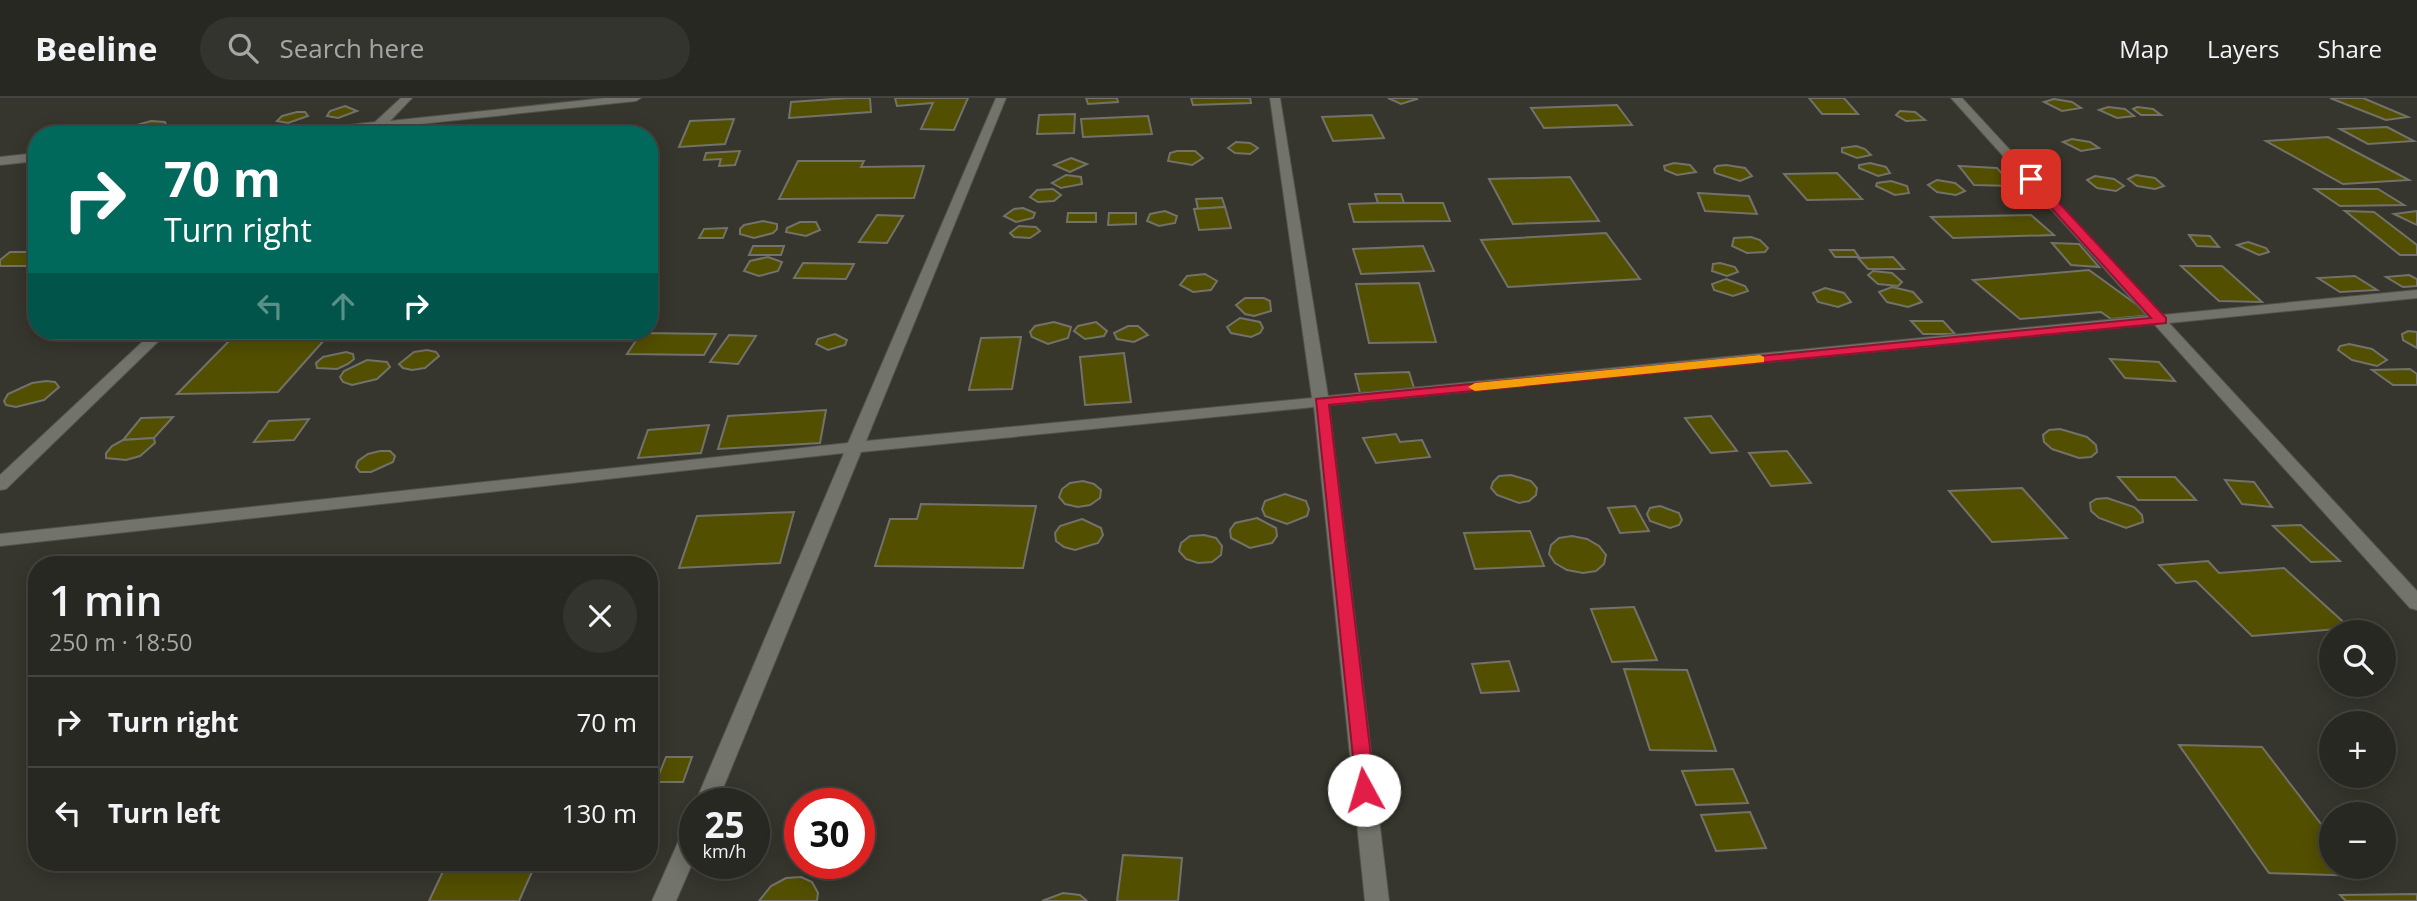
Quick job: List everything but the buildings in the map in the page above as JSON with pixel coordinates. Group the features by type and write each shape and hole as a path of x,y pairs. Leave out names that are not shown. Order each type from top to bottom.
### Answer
{"street":[{"path":"377,126 407,98"},
{"path":"412,126 636,98"},
{"path":"712,788 1001,98"},
{"path":"1275,98 1321,402 1377,901"},
{"path":"1956,98 2417,603"},
{"path":"0,161 28,158"},
{"path":"0,540 857,447 2417,294"},
{"path":"0,485 153,340"},
{"path":"664,901 679,866"}],"slow traffic":[{"path":"1475,387 1760,360"}],"route":[{"path":"1364,790 1321,402 2161,321 2031,179"}]}
